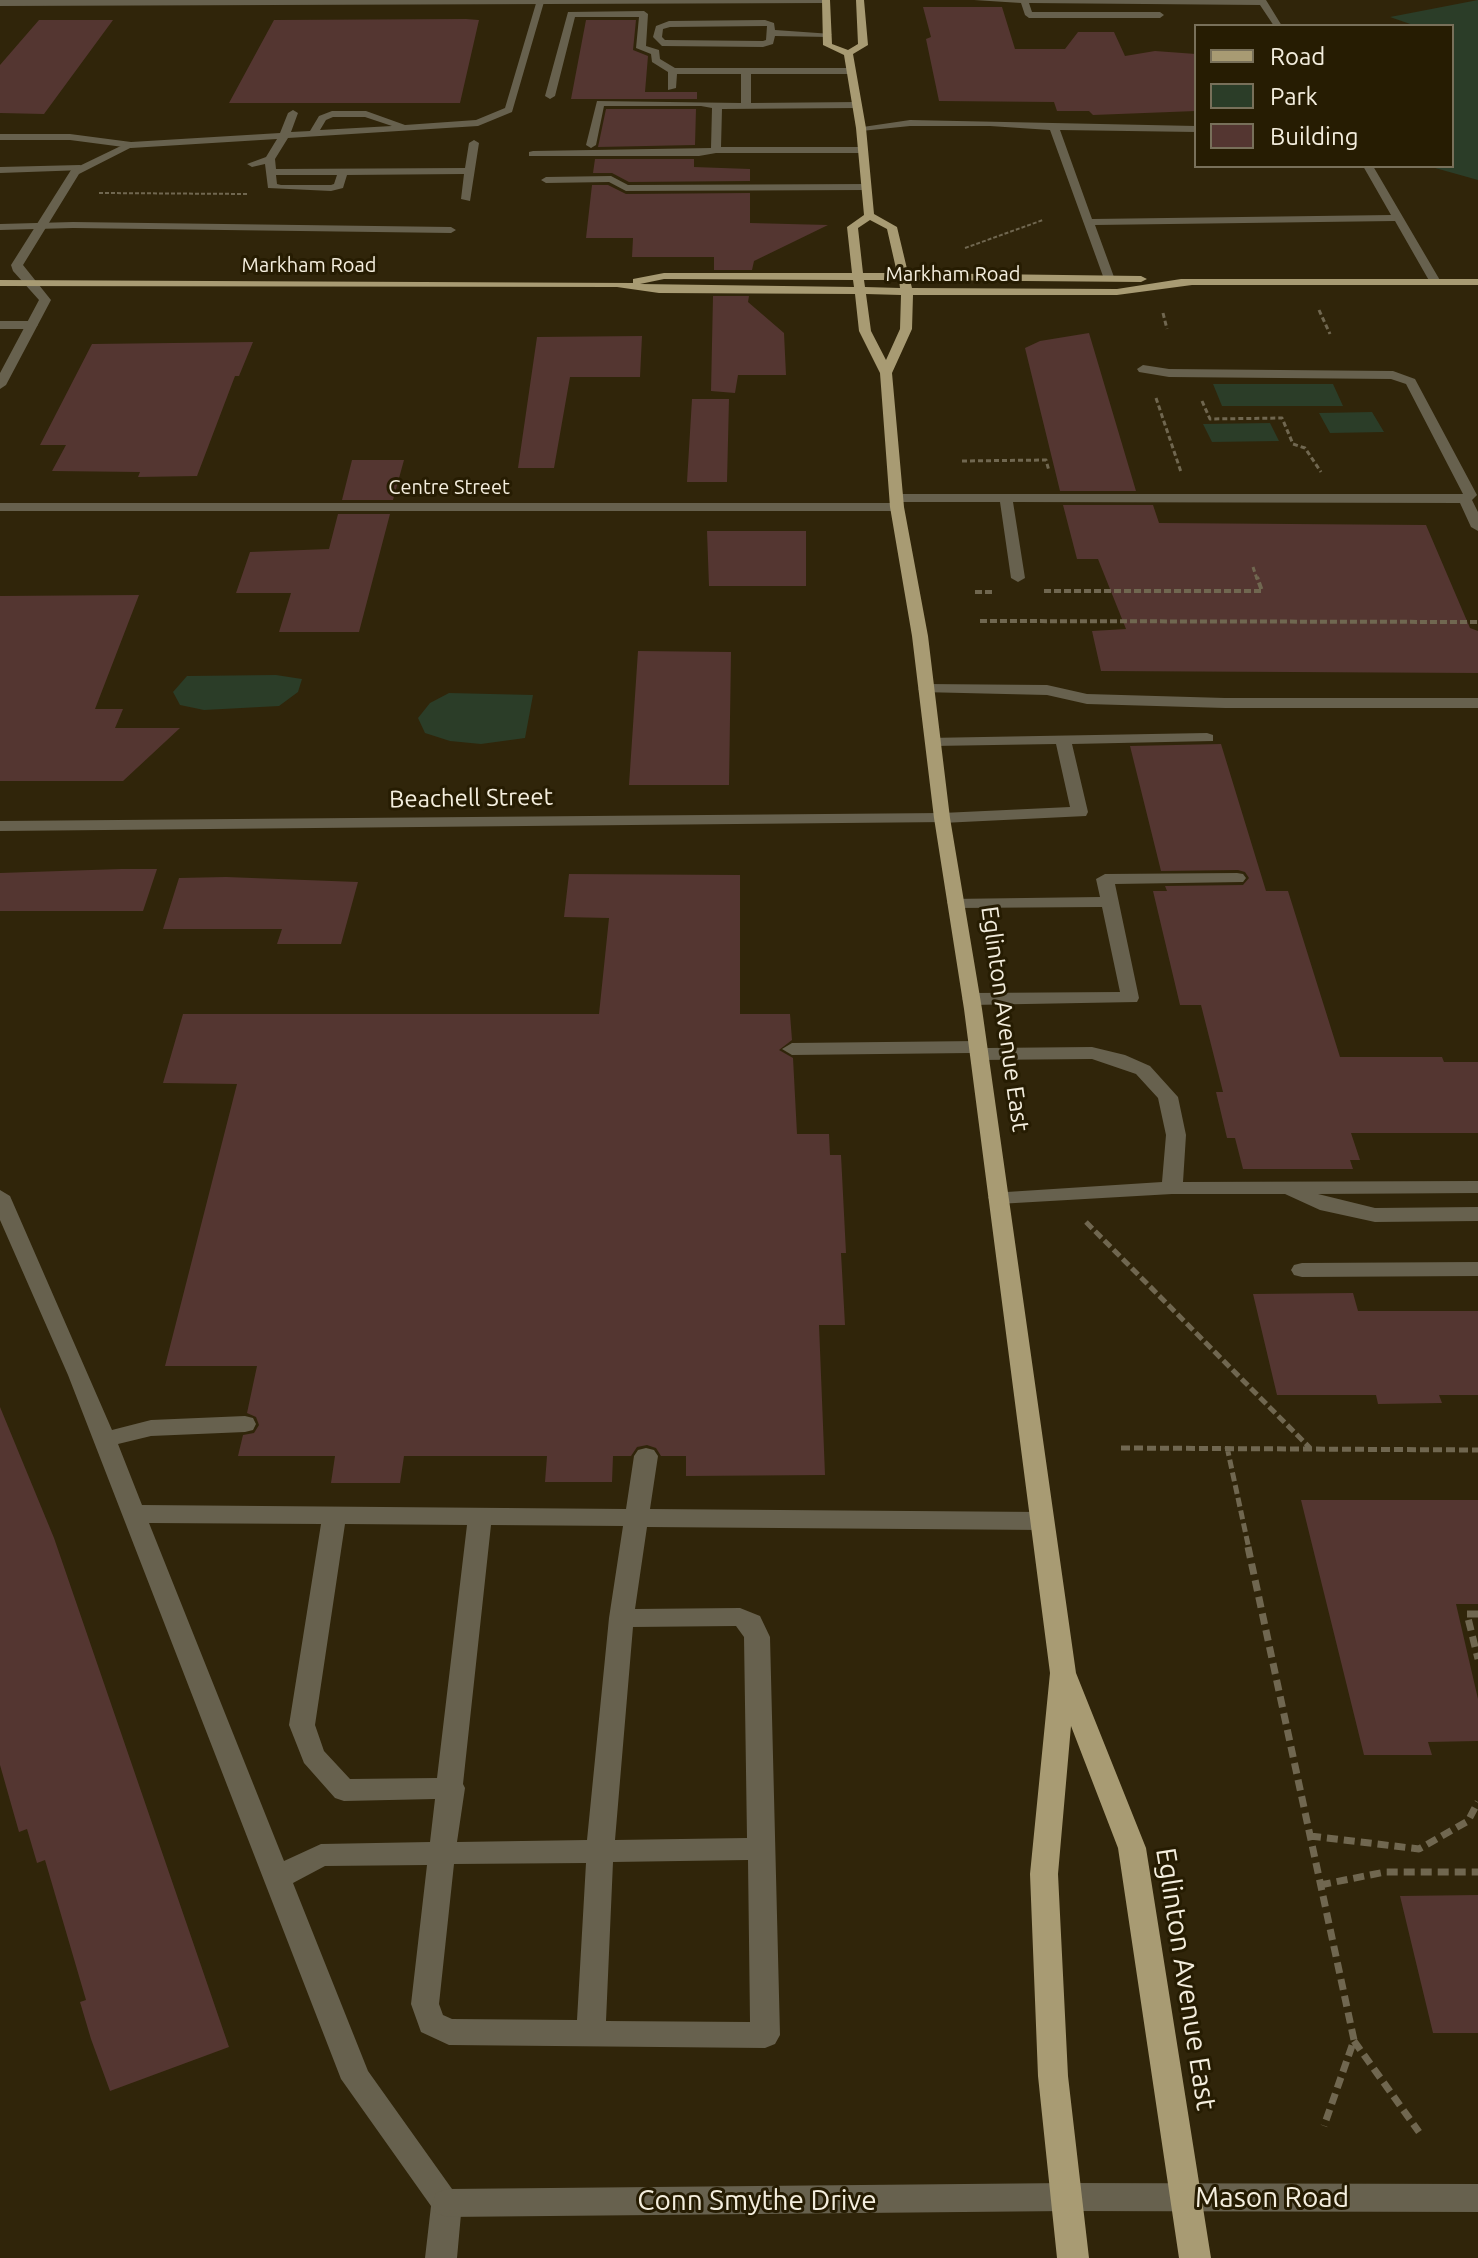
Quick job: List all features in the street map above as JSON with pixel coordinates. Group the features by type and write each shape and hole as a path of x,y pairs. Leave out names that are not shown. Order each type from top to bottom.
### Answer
{"main road":[{"path":"826,0 828,45 848,53 863,45 860,0"},
{"path":"848,53 861,128 869,216"},
{"name":"Eglinton Avenue East","path":"886,373 906,329 907,292 892,227 869,216 852,227 865,331 886,373 897,502 971,999 1063,1673 1044,1874 1053,2076 1073,2258"},
{"name":"Markham Road","path":"617,284 664,276 1478,282"},
{"name":"Markham Road","path":"0,283 617,284 659,290 1117,292 1192,282"},
{"name":"Eglinton Avenue East","path":"1063,1673 1132,1848 1195,2258"}],"street":[{"path":"0,3 826,0"},
{"path":"978,0 1262,1 1277,24"},
{"path":"1024,0 1029,15 1165,15"},
{"path":"679,23 682,1"},
{"path":"0,137 70,137 131,145 478,123 509,110 540,2"},
{"path":"550,96 572,2"},
{"path":"632,14 633,2"},
{"path":"571,14 644,14 641,48 656,52 655,60 673,71 851,71"},
{"path":"1256,15 1272,15"},
{"path":"679,23 765,23 771,25 771,33 770,42 763,44 667,44 658,39 659,28 679,23"},
{"path":"771,33 828,34"},
{"path":"671,88 673,71"},
{"path":"746,71 746,106"},
{"path":"591,145 600,103 857,105"},
{"path":"716,150 717,106"},
{"path":"293,113 270,159 272,186 339,186 343,172 470,171"},
{"path":"312,135 322,118 332,114 366,114 416,129"},
{"path":"861,128 929,133 1054,127 1194,129"},
{"path":"1054,127 1108,277"},
{"path":"466,199 474,143"},
{"path":"0,170 80,168 131,145"},
{"path":"533,154 863,150"},
{"path":"252,164 270,159"},
{"path":"2,379 45,300 33,283 17,269 17,265 80,168"},
{"path":"1369,168 1435,282"},
{"path":"783,171 783,187"},
{"path":"546,180 611,179 626,188 866,187"},
{"path":"1087,222 1399,218"},
{"path":"0,227 451,230"},
{"path":"0,325 32,325"},
{"path":"1149,370 1393,375 1411,382 1470,495 1465,499 1478,527"},
{"path":"1006,499 1018,578"},
{"name":"Centre Street","path":"0,507 1006,499 1465,499"},
{"path":"926,689 1047,690 1087,699 1225,703 1478,703"},
{"path":"933,741 1207,738"},
{"name":"Beachell Street","path":"0,826 942,818 1020,812 1080,812 1063,739"},
{"path":"971,999 1130,998 1105,879 1237,878"},
{"path":"956,903 1110,902"},
{"path":"792,1049 1092,1053 1118,1059 1143,1070 1168,1097 1176,1135 1172,1188"},
{"path":"998,1198 1172,1188 1478,1187"},
{"path":"1285,1188 1327,1205 1375,1215 1478,1214"},
{"path":"0,1196 79,1375 356,2079 447,2203 441,2258"},
{"path":"1302,1270 1478,1269"},
{"path":"103,1440 151,1428 245,1424"},
{"path":"591,2033 600,1852 621,1618 646,1456"},
{"path":"132,1514 1042,1521"},
{"path":"334,1515 302,1725 313,1756 344,1790 452,1788"},
{"path":"480,1517 452,1788 425,2004 431,2023 449,2032 765,2035 757,1637 751,1623 740,1617 621,1618"},
{"path":"277,1878 321,1855 761,1849"},
{"name":"Mason Road","path":"1067,2197 1478,2198"},
{"name":"Conn Smythe Drive","path":"447,2203 1067,2197"}],"path":[{"path":"62,193 252,194"},
{"path":"964,248 1043,220"},
{"path":"1161,308 1167,329"},
{"path":"1318,308 1330,334"},
{"path":"1149,370 1183,479"},
{"path":"1189,373 1210,419 1282,418 1293,444 1305,448 1325,478 1330,499"},
{"path":"1039,591 1262,591 1253,567"},
{"path":"975,592 1007,592"},
{"path":"980,621 1478,622"},
{"path":"1082,1218 1311,1448"},
{"path":"1227,1447 1354,2040 1419,2132"},
{"path":"1121,1448 1478,1450"},
{"path":"1478,1614 1467,1614 1478,1659"},
{"path":"1310,1836 1419,1849 1468,1821 1478,1802"},
{"path":"1320,1885 1385,1872 1478,1872"},
{"path":"1324,2126 1354,2040"}],"green space":[{"path":"1478,0 1478,180 1435,168 1454,168 1454,24 1410,24 1390,17"},
{"path":"1213,384 1333,384 1343,406 1222,406"},
{"path":"1372,412 1384,432 1330,433 1319,413"},
{"path":"1270,423 1279,441 1212,442 1203,424"},
{"path":"276,675 302,679 298,692 279,706 204,710 180,705 173,692 187,676"},
{"path":"449,693 533,695 525,738 481,744 450,741 425,733 418,718 430,703"}],"building":[{"path":"923,7 1002,7 1015,49 1065,49 1078,32 1114,32 1125,56 1155,51 1194,54 1194,111 1093,115 1089,111 1057,111 1054,102 939,101 926,39 931,37"},
{"path":"39,20 113,20 44,114 0,113 0,65"},
{"path":"274,20 479,20 460,103 229,103"},
{"path":"586,20 636,20 633,50 648,56 645,92 697,92 697,99 571,99"},
{"path":"606,109 696,109 695,145 598,147"},
{"path":"595,159 694,159 694,167 750,169 750,181 629,182 612,173 593,173"},
{"path":"592,185 608,185 626,194 750,193 750,223 828,225 754,261 752,270 714,270 714,257 632,257 633,238 586,238"},
{"path":"713,296 749,296 748,302 784,333 786,375 738,375 735,393 711,391"},
{"path":"1089,333 1136,491 1060,491 1025,348 1040,341"},
{"path":"642,336 640,377 570,377 554,468 518,468 537,337"},
{"path":"253,342 239,376 235,376 197,476 138,477 140,472 52,471 66,445 40,445 92,344"},
{"path":"692,399 729,399 727,482 687,482"},
{"path":"352,460 404,460 393,500 342,500"},
{"path":"1063,505 1153,505 1159,523 1426,525 1470,628 1478,631 1478,673 1101,671 1092,631 1126,629 1098,559 1077,559"},
{"path":"338,514 390,514 359,632 279,632 291,593 236,593 250,552 329,549"},
{"path":"707,531 806,531 806,586 709,586"},
{"path":"139,595 95,709 123,709 115,728 180,728 123,781 0,781 0,596"},
{"path":"638,651 731,652 729,785 629,785"},
{"path":"1221,744 1266,891 1288,891 1340,1057 1442,1057 1444,1062 1478,1062 1478,1133 1351,1133 1360,1160 1350,1160 1353,1169 1243,1169 1235,1138 1227,1138 1216,1092 1223,1092 1201,1005 1180,1005 1153,891 1167,891 1165,886 1243,885 1249,878 1245,872 1238,870 1161,871 1130,746"},
{"path":"157,869 143,911 0,911 0,873"},
{"path":"569,874 740,875 740,1014 790,1014 792,1040 779,1050 793,1058 797,1134 829,1134 830,1155 841,1155 846,1253 841,1253 845,1325 819,1325 825,1475 686,1476 686,1456 661,1456 656,1448 647,1445 637,1447 631,1456 613,1456 612,1482 545,1482 547,1456 404,1456 400,1483 331,1483 335,1456 238,1456 243,1435 254,1433 259,1425 256,1417 247,1413 257,1366 165,1366 237,1084 163,1083 183,1014 599,1014 609,918 564,917"},
{"path":"179,878 358,882 341,944 277,944 282,929 163,929"},
{"path":"1353,1293 1358,1311 1478,1311 1478,1395 1439,1395 1442,1403 1378,1404 1376,1395 1277,1395 1253,1294"},
{"path":"0,1407 54,1538 229,2047 110,2091 80,2002 86,2000 45,1860 37,1863 27,1829 19,1832 0,1765"},
{"path":"1301,1500 1478,1500 1478,1604 1456,1604 1478,1699 1478,1741 1428,1742 1432,1755 1364,1755"},
{"path":"1478,1895 1478,2033 1433,2033 1400,1896"}]}
